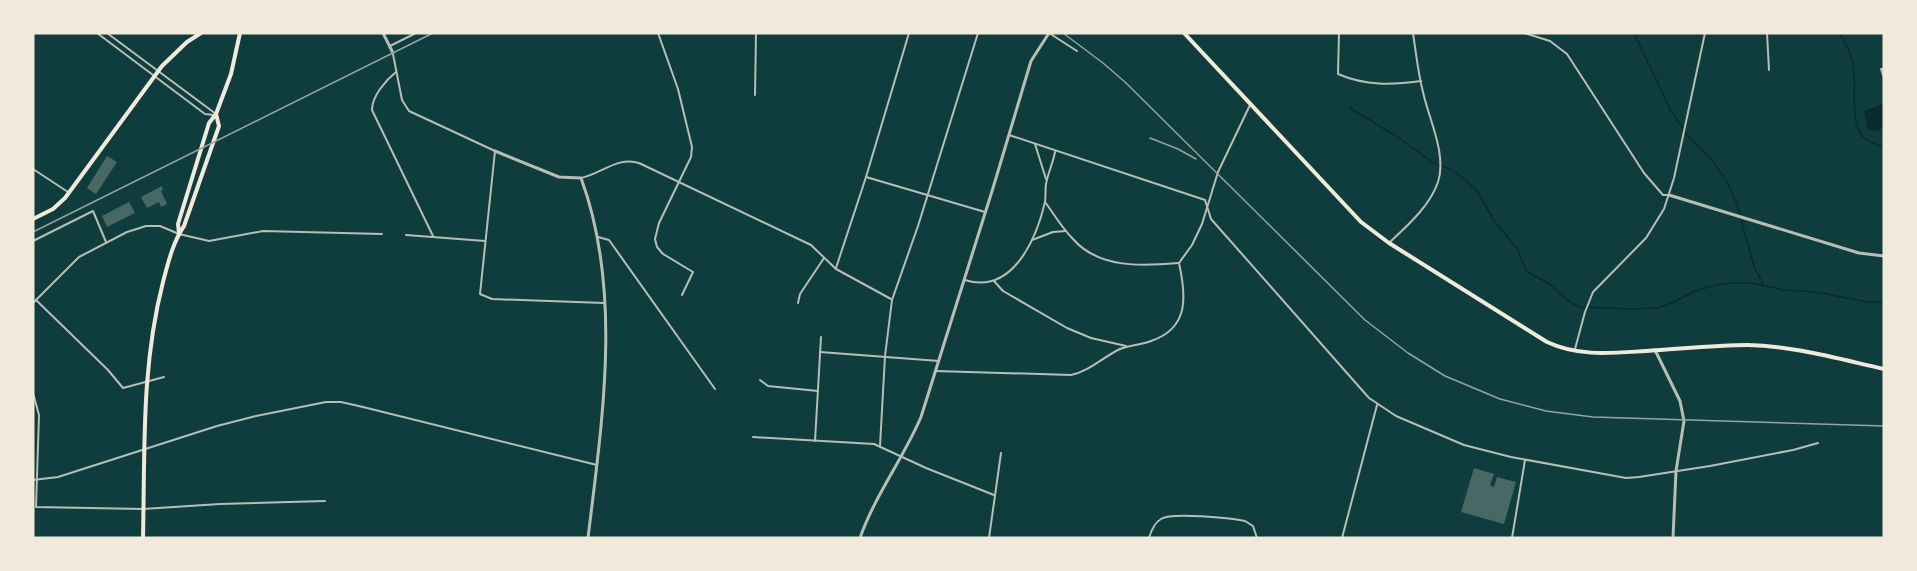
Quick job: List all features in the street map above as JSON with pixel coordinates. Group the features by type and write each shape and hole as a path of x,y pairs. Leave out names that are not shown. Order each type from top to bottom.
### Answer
{"main road":[{"path":"33,219 56,206 69,193 159,71 175,53 201,33"},
{"path":"179,234 178,224 209,123 216,114 231,74 240,33"},
{"path":"1184,33 1355,216 1389,243 1537,338 1556,347 1591,354 1729,345 1766,346 1884,369"},
{"path":"143,538 146,382 154,320 165,275 219,126 216,114"}],"street":[{"path":"97,33 205,114 211,116 216,114"},
{"path":"106,33 216,114"},
{"path":"383,33 393,53 402,100 409,111 495,151 559,177 581,178 596,174 626,160 639,163 811,245 836,269 892,300"},
{"path":"390,46 416,33"},
{"path":"658,33 678,89 692,147 691,157 659,223 655,243 663,254 693,273 682,295"},
{"path":"755,94 756,33"},
{"path":"836,269 867,177 909,33"},
{"path":"880,446 885,356 892,300 978,33"},
{"path":"860,538 875,503 902,457 921,417 1031,61 1049,33 1077,51"},
{"path":"1339,33 1338,74 1377,85 1421,81"},
{"path":"1389,243 1427,203 1435,190 1439,177 1439,152 1421,81 1413,33"},
{"path":"1524,33 1551,41 1568,54 1644,173 1663,195 1859,253 1884,256"},
{"path":"1574,352 1593,292 1646,238 1658,220 1669,195 1705,33"},
{"path":"1767,33 1769,70"},
{"path":"1884,69 1881,69 1884,78"},
{"path":"396,72 388,79 374,100 372,110 433,236"},
{"path":"936,371 1078,374 1111,354 1163,336 1182,312 1185,292 1179,263 1198,233 1217,174 1250,105"},
{"path":"1009,135 1205,200 1211,219 1360,389 1377,405 1396,416 1443,437 1525,460 1626,478 1793,450 1818,443"},
{"path":"964,279 978,283 994,281 1015,266 1027,250 1045,202 1046,181 1035,144"},
{"path":"495,151 480,294 492,299 604,303"},
{"path":"1046,181 1052,168 1055,152"},
{"path":"33,169 69,193"},
{"path":"867,177 986,212"},
{"path":"581,178 598,237 602,264 606,370 588,538"},
{"path":"1045,202 1078,244 1106,259 1134,266 1179,263"},
{"path":"33,241 93,211 106,242"},
{"path":"164,377 123,388 108,370 34,302 75,260 106,242 146,226 160,226 179,234 209,241 263,231 382,234"},
{"path":"1032,240 1053,232 1066,231"},
{"path":"406,235 485,241"},
{"path":"598,237 609,240 715,389"},
{"path":"798,303 800,294 824,258"},
{"path":"994,281 1003,291 1066,328 1091,338 1128,347"},
{"path":"1884,284 1884,322"},
{"path":"815,441 821,337"},
{"path":"1655,350 1680,401 1684,421 1676,471 1673,538"},
{"path":"820,352 939,361"},
{"path":"760,380 768,386 818,391"},
{"path":"33,393 39,415 35,480 36,507 143,508 325,501"},
{"path":"35,480 58,477 227,423 332,402 363,407 597,465"},
{"path":"1342,538 1377,405"},
{"path":"753,437 866,443 880,446 926,468 994,495"},
{"path":"989,538 1001,453"},
{"path":"1512,538 1525,460"},
{"path":"1149,538 1154,526 1162,518 1175,515 1245,520 1255,529 1257,538"}],"water":[{"path":"1884,104 1884,128 1875,131 1868,130 1864,111"}],"building":[{"path":"107,156 117,162 96,194 87,188"},
{"path":"162,186 161,191 167,204 161,207 159,202 147,208 141,197"},
{"path":"129,202 135,213 107,227 102,216"},
{"path":"1474,468 1494,474 1490,485 1494,487 1497,477 1516,482 1504,524 1461,512"}],"waterway":[{"path":"1634,33 1671,111 1684,130"},
{"path":"1839,33 1847,46 1852,62 1854,106 1859,131 1867,140 1884,147"},
{"path":"1350,108 1396,136 1432,162 1454,171 1467,181 1477,191 1495,222 1517,248 1526,271 1548,283 1571,303 1580,307 1658,308 1695,291 1730,283 1753,283 1783,290 1817,292 1867,302 1883,302"},
{"path":"1685,133 1719,169 1731,190 1740,214"},
{"path":"1741,220 1754,266 1763,284"}],"railway":[{"path":"33,232 433,33"},
{"path":"1063,33 1125,82 1365,320 1408,353 1445,376 1500,399 1546,411 1593,417 1884,426"},
{"path":"1150,138 1196,159"}]}
